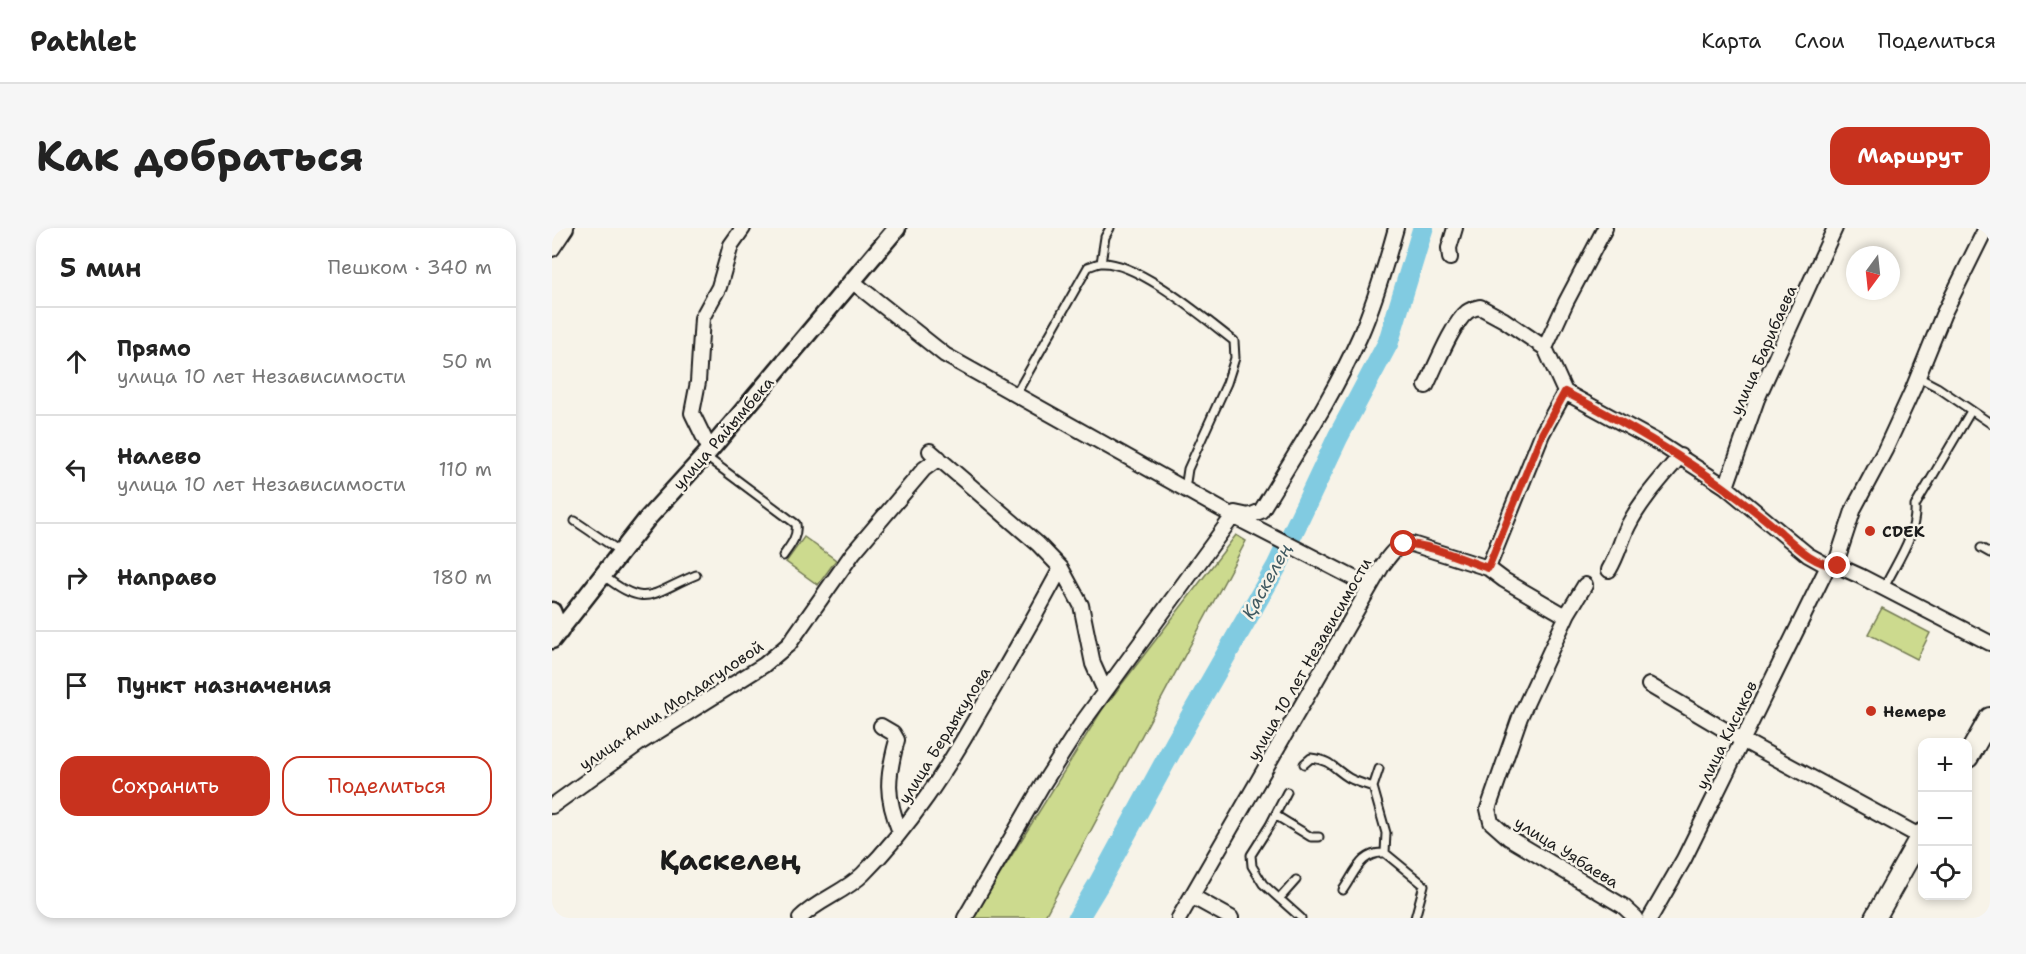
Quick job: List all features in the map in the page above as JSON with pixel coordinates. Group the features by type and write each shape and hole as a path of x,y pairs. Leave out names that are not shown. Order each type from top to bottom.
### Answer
{"main road":[{"path":"1972,750 1990,718"},
{"path":"1875,918 1918,842"}],"street":[{"path":"552,249 566,228"},
{"path":"707,453 692,413 698,382 702,318 719,287 731,245 743,228"},
{"name":"улица Райымбека","path":"556,635 647,519 707,453 897,228"},
{"path":"1229,513 1249,516 1261,511 1331,393 1360,335 1389,255 1396,228"},
{"path":"1450,258 1449,248 1455,228"},
{"path":"1545,348 1605,228"},
{"name":"улица Барибаева","path":"1726,487 1757,399 1835,228"},
{"name":"улица Кисиков","path":"1650,918 1684,859 1742,740 1832,566 1854,508 1885,450 1943,315 1986,228"},
{"path":"853,282 945,355 1229,513 1369,586"},
{"path":"1426,386 1449,339 1463,317 1472,309 1480,307 1504,320 1545,348 1565,392 1680,456 1726,487 1808,555 1860,576 1990,643"},
{"path":"1565,392 1542,434 1488,568 1504,580 1566,616 1585,585"},
{"name":"улица Алии Молдагуловой","path":"552,806 641,742 764,665 789,644 853,553 934,454 1038,544 1061,568"},
{"path":"1609,570 1617,558 1628,526 1653,488 1680,456"},
{"path":"965,918 1041,787 1229,513"},
{"name":"улица 10 лет Независимости","path":"1179,918 1369,586 1396,548 1404,544 1422,546 1488,568"},
{"path":"1061,568 1081,605 1093,664 1105,691"},
{"name":"улица Бердыкулова","path":"800,918 809,909 833,897 862,875 921,806 951,761 1061,568"},
{"path":"552,611 556,635"},
{"name":"улица Уябаева","path":"1566,616 1520,717 1488,808 1491,822 1509,838 1623,906 1636,918"},
{"path":"1649,685 1742,740 1918,833"},
{"path":"881,726 893,733 897,740 888,780 893,813 900,832"},
{"path":"1193,897 1231,918"}],"lane":[{"path":"1101,263 1105,237 1110,228"},
{"path":"1016,394 1088,267 1101,263 1126,268 1165,288 1234,340 1236,358 1188,469 1185,489"},
{"path":"1918,377 1937,387 1990,423"},
{"path":"1884,588 1912,531 1915,506 1971,411"},
{"path":"707,453 796,524 797,531 794,540 783,556"},
{"path":"575,521 621,552"},
{"path":"1981,548 1990,553"},
{"path":"603,575 620,589 642,597 657,593 696,575"},
{"path":"1304,764 1311,758 1322,759 1349,778 1373,787"},
{"path":"1379,769 1373,787 1386,833 1385,853"},
{"path":"1287,792 1251,855 1252,866 1263,884 1302,918"},
{"path":"1275,815 1311,837 1320,837"},
{"path":"1343,890 1366,855 1376,852 1385,853 1424,885 1415,918"},
{"path":"1280,898 1296,880"}],"green space":[{"path":"1236,535 1246,541 1044,918 973,918 1102,710"},
{"path":"804,537 836,560 818,585 786,562"},
{"path":"1882,608 1930,633 1917,659 1868,634"}],"waterway":[{"name":"Қаскелең","path":"1078,918 1277,566 1338,437 1388,343 1423,228"}],"place":[{"name":"CDEK","path":"1870,531"},
{"name":"Немере","path":"1871,711"}],"district":[{"name":"Қаскелең","path":"730,860"}],"route":[{"path":"1404,544 1431,549 1488,568 1542,434 1565,392 1680,456 1748,504 1808,555 1828,566 1838,566"}]}
